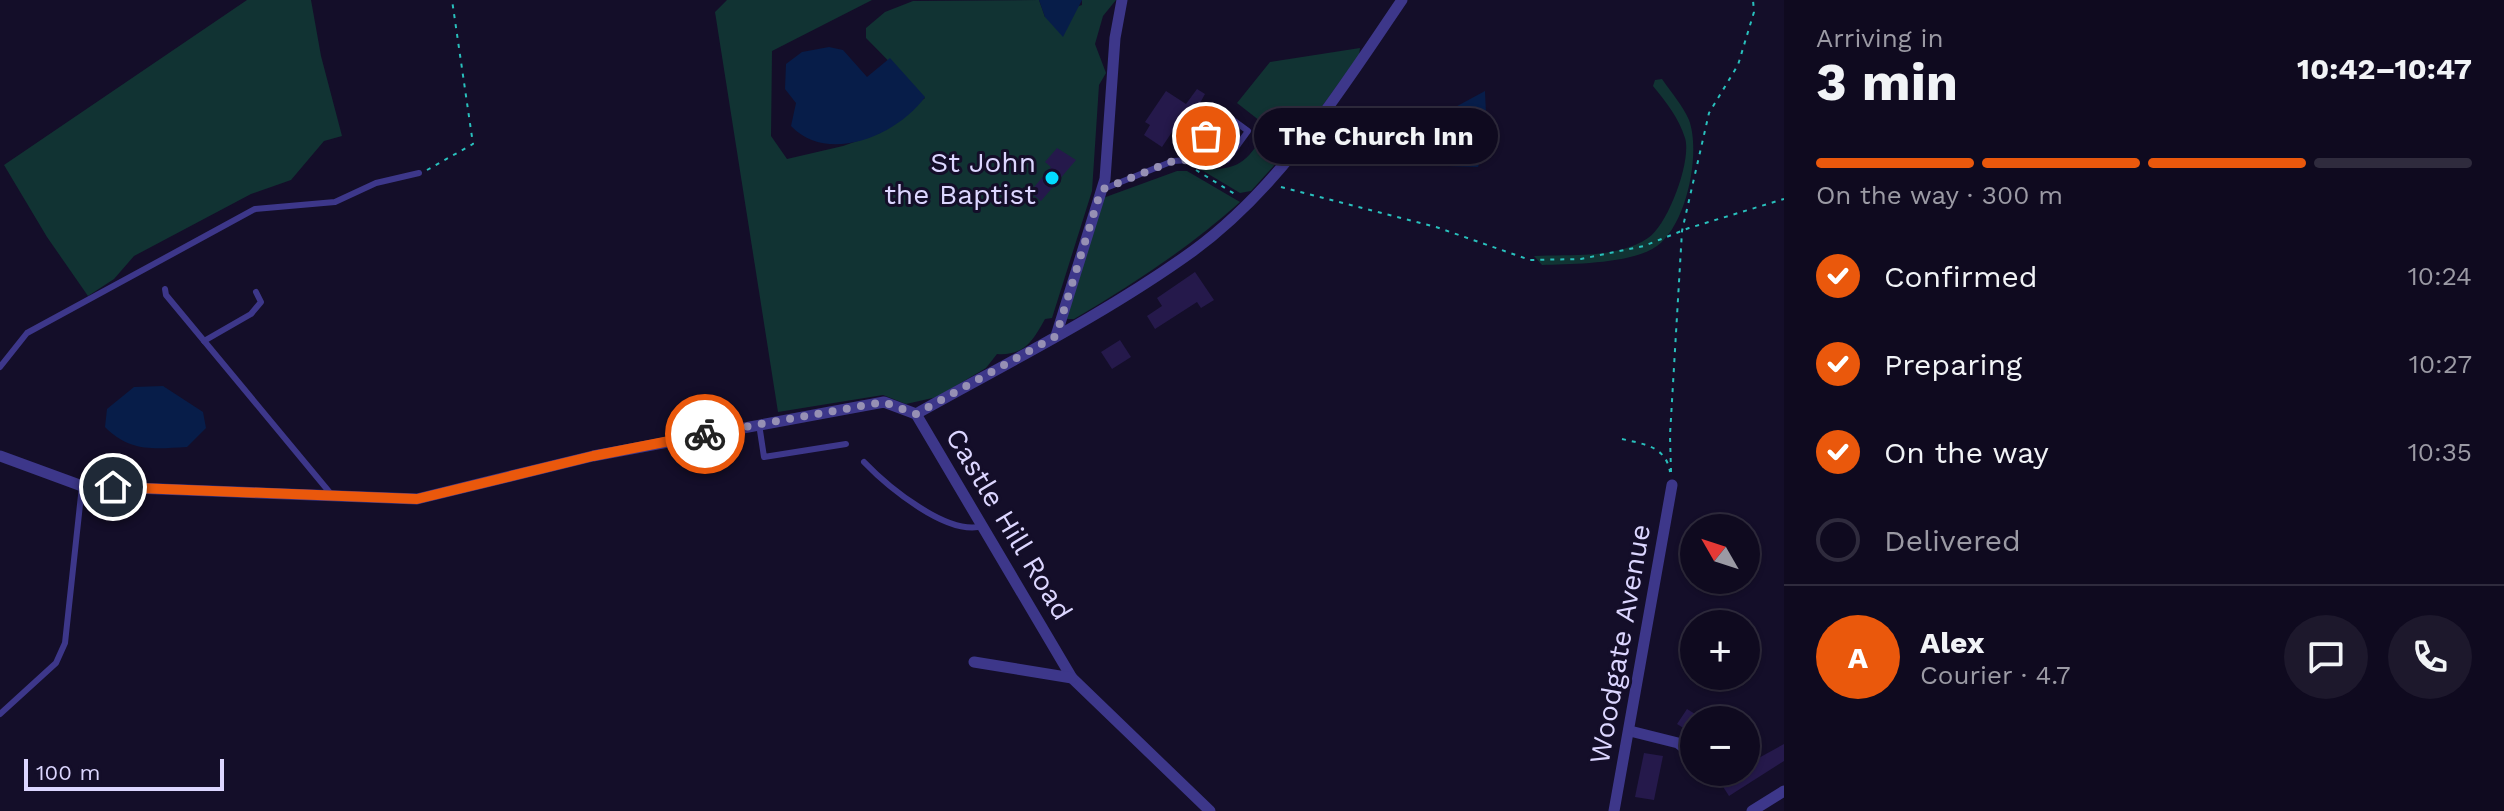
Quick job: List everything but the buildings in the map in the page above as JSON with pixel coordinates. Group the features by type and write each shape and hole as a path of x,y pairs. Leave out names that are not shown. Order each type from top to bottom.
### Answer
{"street":[{"path":"1056,336 1101,190 1115,38 1122,0"},
{"path":"916,414 1056,336 1194,250 1265,183 1328,107 1402,0"},
{"name":"Castle Hill Road","path":"0,456 82,486 417,499 593,456 884,402 916,414 1072,678 1210,811"},
{"name":"Woodgate Avenue","path":"1614,811 1672,485"},
{"path":"974,662 1072,678"},
{"path":"1630,731 1680,744"},
{"path":"1752,811 1784,791"}],"lane":[{"path":"1101,190 1181,161 1227,160 1248,131 1222,112 1190,160"},
{"path":"0,367 27,333 255,209 335,202 376,183 419,173"},
{"path":"165,289 166,295 333,497"},
{"path":"204,341 251,314 261,302 256,292"},
{"path":"759,424 764,457 846,444"},
{"path":"864,462 889,489 929,512 972,530 983,526"},
{"path":"0,714 56,663 65,643 82,486"}],"path":[{"path":"419,173 444,163 473,144 452,0"},
{"path":"1672,485 1670,435 1682,231 1709,113 1738,65 1754,12 1753,0"},
{"path":"1181,161 1247,202"},
{"path":"1265,183 1436,227 1530,260 1581,259 1644,246 1784,199"},
{"path":"1622,439 1656,447 1669,464 1672,485"}],"green space":[{"path":"247,0 311,0 321,56 342,136 324,141 291,180 251,194 134,256 114,279 88,296 47,237 4,165"},
{"path":"727,0 872,0 772,51 771,136 787,159 843,146 880,133 925,98 866,38 866,28 885,12 913,1 1039,0 1045,17 1082,5 1082,0 1116,0 1103,16 1095,44 1106,73 1099,85 1092,191 1052,318 1045,319 1027,346 1014,352 997,354 986,368 937,397 906,404 883,395 778,412 715,12"},
{"path":"1360,48 1359,55 1300,137 1251,191 1240,193 1200,169 1225,168 1242,162 1269,128 1237,103 1270,62"},
{"path":"1662,79 1689,120 1693,151 1689,187 1676,222 1667,236 1657,246 1633,256 1601,262 1542,265 1534,256 1608,252 1636,245 1656,231 1677,191 1686,148 1679,124 1653,86 1655,80"},
{"path":"1177,171 1187,171 1240,202 1201,235 1139,279 1074,319 1065,319 1103,198"}],"water":[{"path":"1039,0 1082,0 1063,37 1045,17"},
{"path":"829,47 843,50 867,77 890,58 925,97 898,123 862,140 843,144 806,138 791,126 796,103 785,89 786,64 802,52"},
{"path":"1485,91 1487,138 1478,167 1448,166 1435,130 1448,111"},
{"path":"163,386 203,412 206,428 187,447 133,445 105,427 107,409 134,387"}],"way so far":[{"path":"705,434 884,402 916,414 1056,336 1101,190 1173,161 1190,160 1206,136"}],"place":[{"name":"The Church Inn","path":"1206,136"},
{"name":"St John the Baptist","path":"1052,178"}],"route":[{"path":"113,487 363,500 417,499 593,456 705,434"}]}
